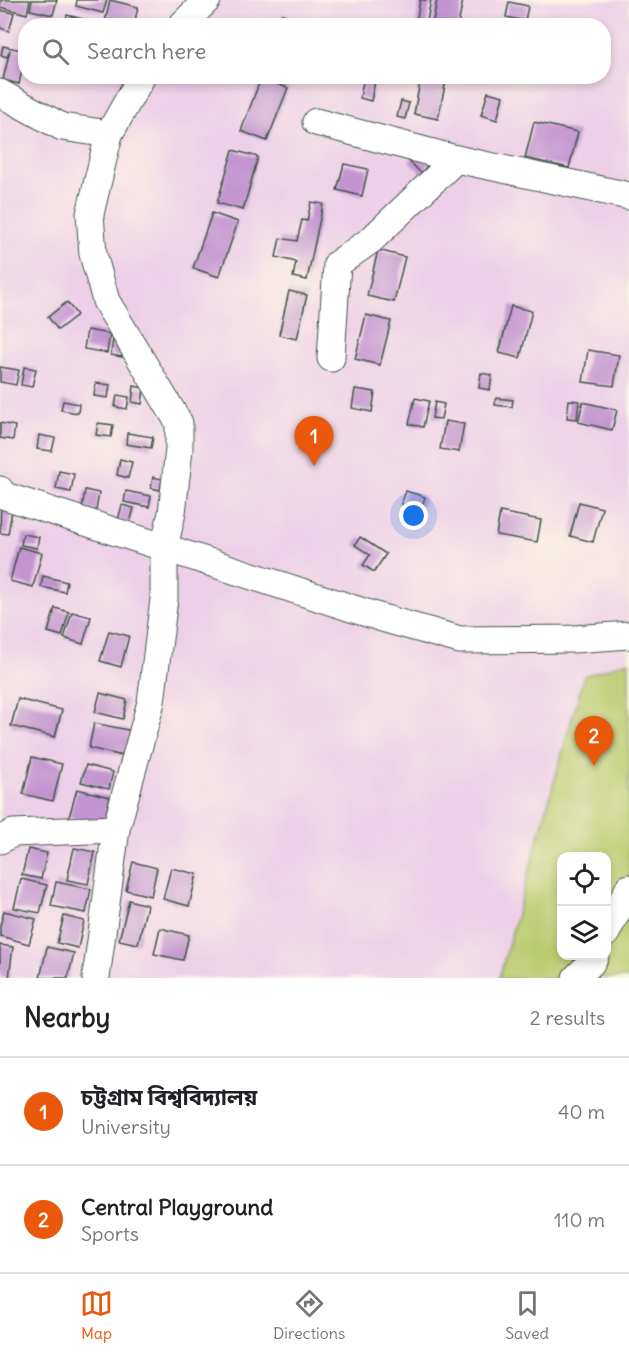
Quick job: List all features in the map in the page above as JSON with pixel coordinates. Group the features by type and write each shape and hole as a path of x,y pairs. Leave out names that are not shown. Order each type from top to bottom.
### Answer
{"street":[{"path":"189,18 207,0"},
{"path":"96,978 116,829 151,702 164,599 164,547 177,478 179,423 106,301 93,254 90,214 109,134 137,84"},
{"path":"0,93 62,127 109,134"},
{"path":"316,122 456,159 629,196"},
{"path":"331,358 337,264 371,240 456,159"},
{"path":"0,490 2,495 382,618 460,640 574,639 629,635"},
{"path":"0,840 13,833 116,829"},
{"path":"611,923 629,888"},
{"path":"576,978 593,960"}],"shaded area":[{"path":"0,0 629,0 629,978 0,978"}],"green space":[{"path":"629,661 629,978 499,978 584,676"}],"building":[{"path":"1,0 30,0 27,14 0,7"},
{"path":"32,0 57,0 53,15 30,10"},
{"path":"77,0 107,0 103,13 76,6"},
{"path":"110,0 138,7 136,18 106,18"},
{"path":"420,0 431,0 428,18 417,18"},
{"path":"437,0 463,0 460,18 434,18"},
{"path":"509,2 528,6 526,18 506,17"},
{"path":"0,10 14,13 9,31 0,28"},
{"path":"282,14 294,18 281,18"},
{"path":"3,46 18,49 18,84 3,80 10,50 7,57 1,55"},
{"path":"259,84 277,84 288,88 267,141 241,131"},
{"path":"363,84 374,84 371,101 360,98"},
{"path":"420,84 445,84 438,119 414,114"},
{"path":"488,92 503,96 497,120 481,115"},
{"path":"401,101 409,103 405,119 397,117"},
{"path":"534,122 578,132 569,168 525,158"},
{"path":"233,150 258,157 243,210 217,203"},
{"path":"417,153 429,164 421,173 409,161"},
{"path":"344,164 368,169 362,196 337,190"},
{"path":"311,202 323,204 307,280 293,277 296,262 276,257 280,238 297,241 302,220 307,221"},
{"path":"212,213 238,222 219,277 193,268"},
{"path":"378,250 405,257 394,302 367,296"},
{"path":"289,291 307,295 297,339 279,335"},
{"path":"67,302 77,315 58,330 48,317"},
{"path":"511,306 532,311 520,358 499,353"},
{"path":"366,315 391,321 380,365 355,359"},
{"path":"87,330 110,334 107,353 84,349"},
{"path":"113,339 124,341 122,357 111,355"},
{"path":"588,350 619,355 614,386 583,382"},
{"path":"0,367 19,370 16,385 0,382"},
{"path":"24,367 36,369 32,387 21,385"},
{"path":"481,373 492,375 490,390 479,388"},
{"path":"96,383 110,385 108,398 94,396"},
{"path":"134,386 144,388 142,404 132,402"},
{"path":"355,389 375,392 372,412 352,408"},
{"path":"117,395 129,397 127,409 115,407"},
{"path":"415,398 429,401 423,427 409,424"},
{"path":"496,398 513,400 512,407 495,405"},
{"path":"569,400 579,401 577,419 567,418"},
{"path":"63,401 79,404 78,413 61,410"},
{"path":"435,402 444,404 441,419 432,418"},
{"path":"583,402 617,410 612,430 578,422"},
{"path":"445,421 464,424 459,452 440,449"},
{"path":"0,423 15,426 13,440 0,438"},
{"path":"98,423 113,425 111,437 96,435"},
{"path":"127,433 153,437 151,448 126,444"},
{"path":"39,435 55,438 52,451 37,449"},
{"path":"120,459 132,462 128,478 117,475"},
{"path":"59,471 74,474 71,492 56,489"},
{"path":"153,477 162,479 160,490 151,488"},
{"path":"85,490 99,493 96,511 82,509"},
{"path":"126,491 151,496 149,507 124,502"},
{"path":"406,491 425,497 421,510 401,504"},
{"path":"579,502 602,508 593,542 570,536"},
{"path":"1,503 13,505 8,534 0,533"},
{"path":"122,505 134,508 130,523 118,520"},
{"path":"500,512 541,520 537,542 496,535"},
{"path":"23,534 39,537 37,548 21,545"},
{"path":"360,537 386,554 374,572 363,565 370,555 355,545"},
{"path":"19,547 42,553 33,587 10,581"},
{"path":"43,576 67,582 65,592 41,587"},
{"path":"55,608 69,612 62,636 48,632"},
{"path":"72,612 91,617 83,644 64,638"},
{"path":"109,631 129,636 121,667 100,661"},
{"path":"100,693 127,700 123,719 95,712"},
{"path":"18,699 62,710 55,737 11,726"},
{"path":"94,723 133,731 127,757 89,748"},
{"path":"32,757 62,764 53,801 23,794"},
{"path":"86,765 113,772 109,789 81,782"},
{"path":"77,789 110,797 103,826 69,817"},
{"path":"74,848 95,852 88,884 67,880"},
{"path":"28,849 47,853 41,879 22,875"},
{"path":"133,862 157,868 151,896 126,890"},
{"path":"171,868 197,874 189,906 163,899"},
{"path":"21,879 47,885 40,913 14,908"},
{"path":"56,882 91,889 86,913 51,906"},
{"path":"129,900 147,905 138,944 119,940"},
{"path":"4,911 36,919 29,944 0,936"},
{"path":"64,916 84,921 78,948 57,943"},
{"path":"160,928 189,935 183,960 154,954"},
{"path":"0,945 13,947 9,978 0,978"},
{"path":"47,947 74,953 68,978 40,978"}],"place":[{"name":"চট্টগ্রাম বিশ্ববিদ্যালয়","path":"314,466"},
{"name":"Central Playground","path":"594,766"}]}
